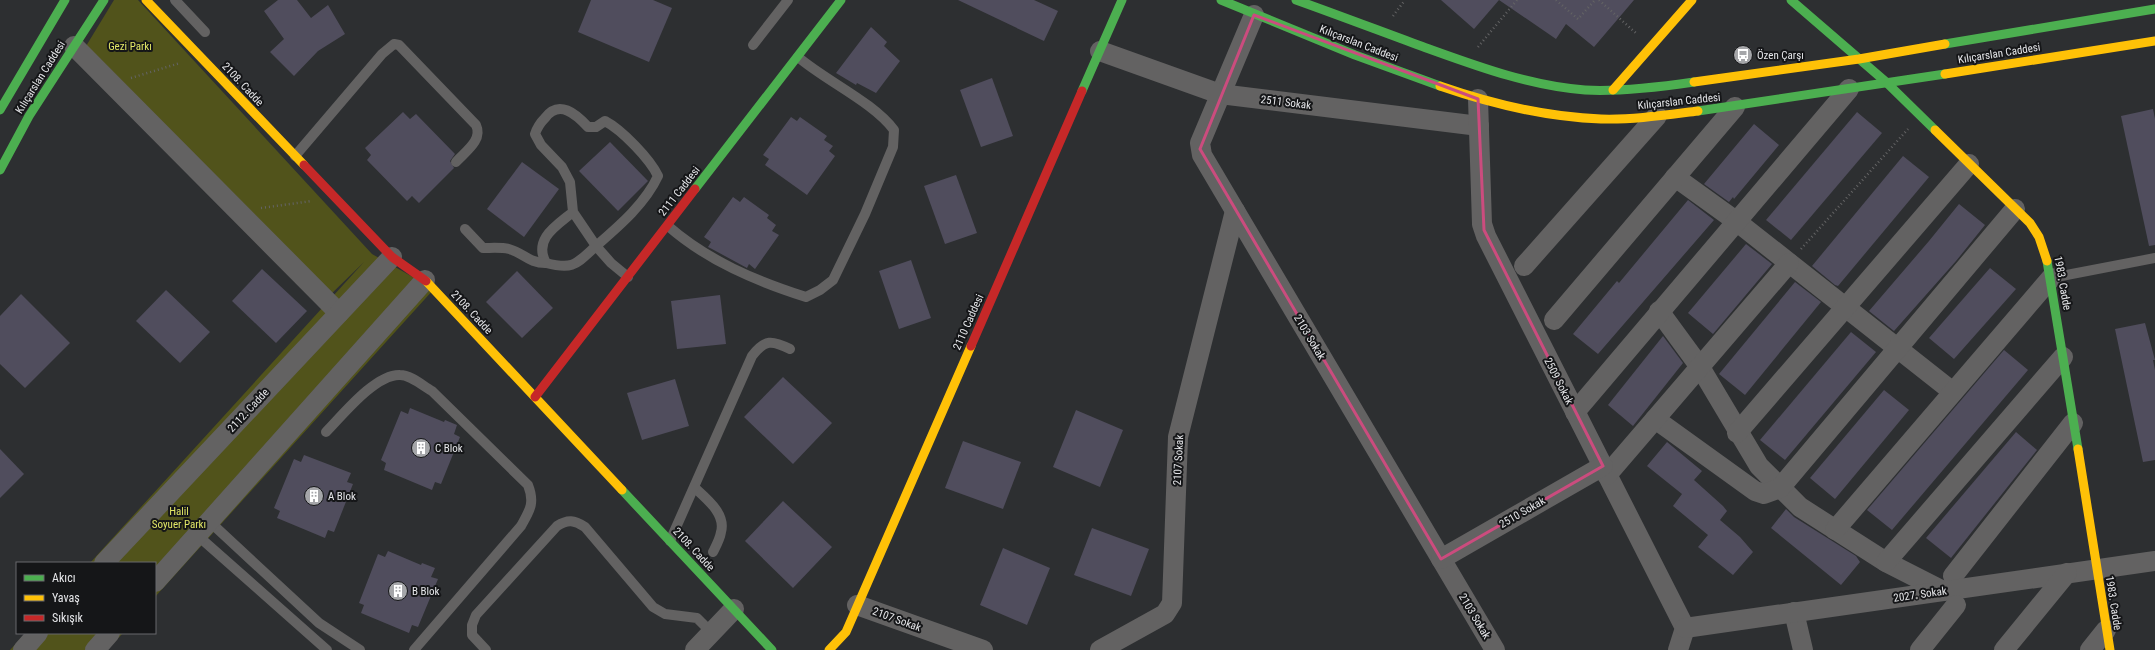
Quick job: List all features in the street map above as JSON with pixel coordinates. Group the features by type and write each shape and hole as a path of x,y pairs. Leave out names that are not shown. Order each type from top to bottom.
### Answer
{"street":[{"name":"Kılıçarslan Caddesi","path":"0,110 65,0"},
{"name":"Kılıçarslan Caddesi","path":"0,170 30,116 104,0"},
{"name":"2108. Cadde","path":"146,0 392,257 425,280 772,650"},
{"name":"2111 Caddesi","path":"535,397 841,0"},
{"name":"2110 Caddesi","path":"829,650 844,636 1122,0"},
{"name":"Kılıçarslan Caddesi","path":"1221,0 1254,15 1355,55 1478,99 1525,110 1563,116 1601,119 1657,116 1735,107 1886,82 2155,41"},
{"name":"Kılıçarslan Caddesi","path":"1296,0 1465,62 1557,86 1586,90 1657,87 1859,59 2155,9"},
{"path":"1613,90 1692,0"},
{"name":"1983. Cadde","path":"1791,0 1886,82 2030,223 2039,237 2046,252 2051,278 2110,650"},
{"name":"2103 Sokak","path":"1254,15 1200,143 1200,149 1235,211 1495,650"},
{"path":"74,46 339,313"},
{"name":"2511 Sokak","path":"1100,51 1220,94 1479,126"},
{"path":"1575,412 1659,311 1849,89"},
{"name":"2509 Sokak","path":"1478,99 1484,230 1685,628"},
{"path":"1554,320 1735,107"},
{"path":"1524,266 1657,116"},
{"path":"1738,432 1969,164"},
{"path":"1675,177 1736,221 1953,392"},
{"path":"1655,419 1755,491 1764,494 1780,488 2015,209"},
{"name":"2107 Sokak","path":"1100,650 1165,614 1172,603 1178,437 1235,211"},
{"name":"2112. Cadde","path":"105,562 392,257"},
{"name":"2510 Sokak","path":"1441,559 1605,471 1655,419 1789,263"},
{"path":"1835,530 2051,278"},
{"path":"156,581 425,280"},
{"path":"1659,311 1700,368 1759,466 1780,488 1800,507 1886,562 1951,590"},
{"path":"1886,562 2063,357"},
{"path":"1920,650 1951,590 2074,423"},
{"name":"2027. Sokak","path":"1685,628 2155,561"},
{"path":"2004,650 2067,573"},
{"name":"2107 Sokak","path":"857,605 983,650"},
{"path":"695,650 734,609"},
{"path":"1794,612 1803,650"},
{"path":"1678,650 1685,628"},
{"path":"2090,650 2106,630"},
{"path":"22,650 37,634"},
{"path":"95,650 109,634"}],"lane":[{"path":"175,0 205,32"},
{"path":"753,45 788,0"},
{"path":"295,156 382,54 394,44 399,45 476,124 479,131 478,138 456,162"},
{"path":"668,226 686,242 724,266 806,297 820,290 833,280 865,214 893,147 894,130 884,117 815,72 798,57"},
{"path":"465,229 484,248 507,248 522,254 534,263 559,266 576,265 596,246 618,227 647,194 658,176 654,167 615,126 605,121 596,127 588,127 579,118 565,108 557,108 548,114 537,128 535,134 541,145 562,168 570,182 573,212 596,246 611,263 628,277"},
{"path":"546,264 542,256 541,244 547,233 573,212"},
{"path":"2051,278 2155,258"},
{"path":"670,541 695,488 752,356 766,342 776,342 790,349"},
{"path":"326,432 372,386 386,379 400,375 414,380 432,391 528,485 532,497 530,511 521,526 414,650"},
{"path":"695,488 709,501 720,515 722,530 713,552"},
{"path":"486,650 472,635 472,625 476,615 557,526 565,521 575,521 585,527 653,607 665,614 697,618 712,633"},
{"path":"203,528 327,650"},
{"path":"203,528 319,623 360,650"}],"path":[{"path":"1465,62 1518,0"},
{"path":"1556,0 1578,19 1595,0"},
{"path":"1599,0 1651,47"},
{"path":"112,84 200,57"},
{"path":"1789,263 1920,116"},
{"path":"239,212 334,198"}],"highlighted area":[{"path":"1254,15 1478,99 1484,230 1603,466 1441,559 1200,149"}],"green space":[{"path":"114,0 138,0 372,254 434,289 156,596 156,562 91,562 364,262 327,298 83,51"},
{"path":"25,634 122,634 107,650 10,650"}],"building":[{"path":"278,0 297,0 311,18 328,5 345,34 318,51 294,76 270,52 284,39 264,11"},
{"path":"591,0 653,0 672,8 649,62 578,32"},
{"path":"958,0 1034,0 1058,11 1044,41"},
{"path":"1441,0 1499,0 1474,29"},
{"path":"1499,0 1634,0 1594,47 1566,24 1556,39"},
{"path":"871,27 887,42 884,46 900,61 876,93 857,83 856,85 836,73"},
{"path":"992,78 1013,136 981,147 960,90"},
{"path":"2153,109 2155,119 2155,245 2149,246 2121,116"},
{"path":"403,112 410,119 416,114 455,154 450,161 454,168 419,203 412,196 407,201 367,160 371,155 365,148"},
{"path":"1857,112 1882,133 1791,240 1766,220"},
{"path":"791,117 797,121 800,117 827,136 824,140 833,146 829,151 835,156 807,195 765,165 769,159 763,155"},
{"path":"1754,124 1779,145 1734,199 1733,197 1729,202 1704,184"},
{"path":"610,142 648,181 618,211 579,171"},
{"path":"1903,156 1929,177 1838,286 1835,285 1812,266"},
{"path":"522,162 559,189 524,237 487,209"},
{"path":"956,175 977,233 945,244 924,186"},
{"path":"733,197 740,202 744,197 769,215 767,218 776,225 772,231 779,235 755,269 749,264 747,268 708,247 711,242 704,237"},
{"path":"1688,200 1714,220 1598,354 1573,334 1617,281 1619,283"},
{"path":"1959,204 1985,225 1956,261 1894,331 1869,311"},
{"path":"1746,244 1772,264 1713,334 1688,313"},
{"path":"911,260 931,318 899,329 879,271"},
{"path":"1990,268 2016,289 1954,359 1929,338"},
{"path":"262,269 307,311 276,343 232,301"},
{"path":"517,271 553,308 522,338 486,302"},
{"path":"1795,282 1821,302 1745,395 1719,374"},
{"path":"166,290 210,332 180,363 136,321"},
{"path":"21,294 70,343 25,388 0,364 0,316"},
{"path":"720,295 726,344 677,349 671,301"},
{"path":"2145,323 2155,360 2153,360 2155,370 2155,460 2143,462 2115,329"},
{"path":"1851,332 1876,352 1785,460 1760,440"},
{"path":"1663,336 1683,363 1633,426 1608,405"},
{"path":"2004,350 2028,370 1892,530 1867,510"},
{"path":"783,377 832,423 793,464 744,417"},
{"path":"675,379 689,426 642,440 627,393"},
{"path":"1884,390 1909,410 1835,499 1810,478"},
{"name":"C Blok","path":"410,408 444,422 445,420 457,425 454,434 460,437 441,484 435,482 432,490 384,470 386,463 381,460 401,411 408,414"},
{"path":"1076,410 1123,430 1100,487 1053,467"},
{"path":"2016,432 2037,450 1951,558 1926,538"},
{"path":"963,441 1021,462 1003,509 945,488"},
{"path":"1667,442 1702,471 1694,480 1723,506 1727,511 1720,520 1740,537 1753,552 1733,575 1698,547 1708,535 1673,506 1682,494 1647,466"},
{"path":"0,449 24,474 0,498"},
{"name":"A Blok","path":"304,455 351,473 347,482 353,484 334,532 328,530 325,538 277,518 280,511 274,508 294,459 301,462"},
{"path":"783,501 832,547 793,588 745,541"},
{"path":"1786,509 1794,517 1856,556 1860,562 1841,585 1771,528"},
{"path":"1092,528 1149,549 1131,596 1074,575"},
{"path":"1003,548 1050,568 1027,625 980,605"},
{"name":"B Blok","path":"388,551 421,565 422,563 435,568 431,577 438,579 418,627 412,625 409,633 361,613 364,605 359,603 378,554 385,557"}],"traffic: fast":[{"path":"0,110 65,0"},
{"path":"0,170 29,116 104,0"},
{"path":"695,189 841,0"},
{"path":"1082,91 1122,0"},
{"path":"1221,0 1355,55 1440,86"},
{"path":"1296,0 1502,74 1543,84 1585,90 1626,90 1694,82"},
{"path":"1791,0 1886,82 1935,130"},
{"path":"1945,44 2155,9"},
{"path":"1698,111 1945,74"},
{"path":"2047,261 2078,449"},
{"path":"622,490 772,650"}],"traffic: slow":[{"path":"146,0 304,165"},
{"path":"1613,90 1692,0"},
{"path":"1945,74 2155,41"},
{"path":"1694,82 1859,59 1945,44"},
{"path":"1440,86 1499,104 1560,116 1580,118 1625,119 1698,111"},
{"path":"1935,130 2030,223 2039,237 2047,261"},
{"path":"426,281 622,490"},
{"path":"829,650 846,632 971,346"},
{"path":"2078,449 2110,650"}],"traffic: jam":[{"path":"971,346 1082,91"},
{"path":"304,165 392,257 426,281"},
{"path":"535,397 695,189"}],"place":[{"name":"Özen Çarşı","path":"1743,55"},
{"name":"C Blok","path":"421,448"},
{"name":"A Blok","path":"314,496"},
{"name":"B Blok","path":"398,591"}],"park label":[{"name":"Gezi Parkı","path":"130,46"},
{"name":"Halil Soyuer Parkı","path":"179,517"}]}
